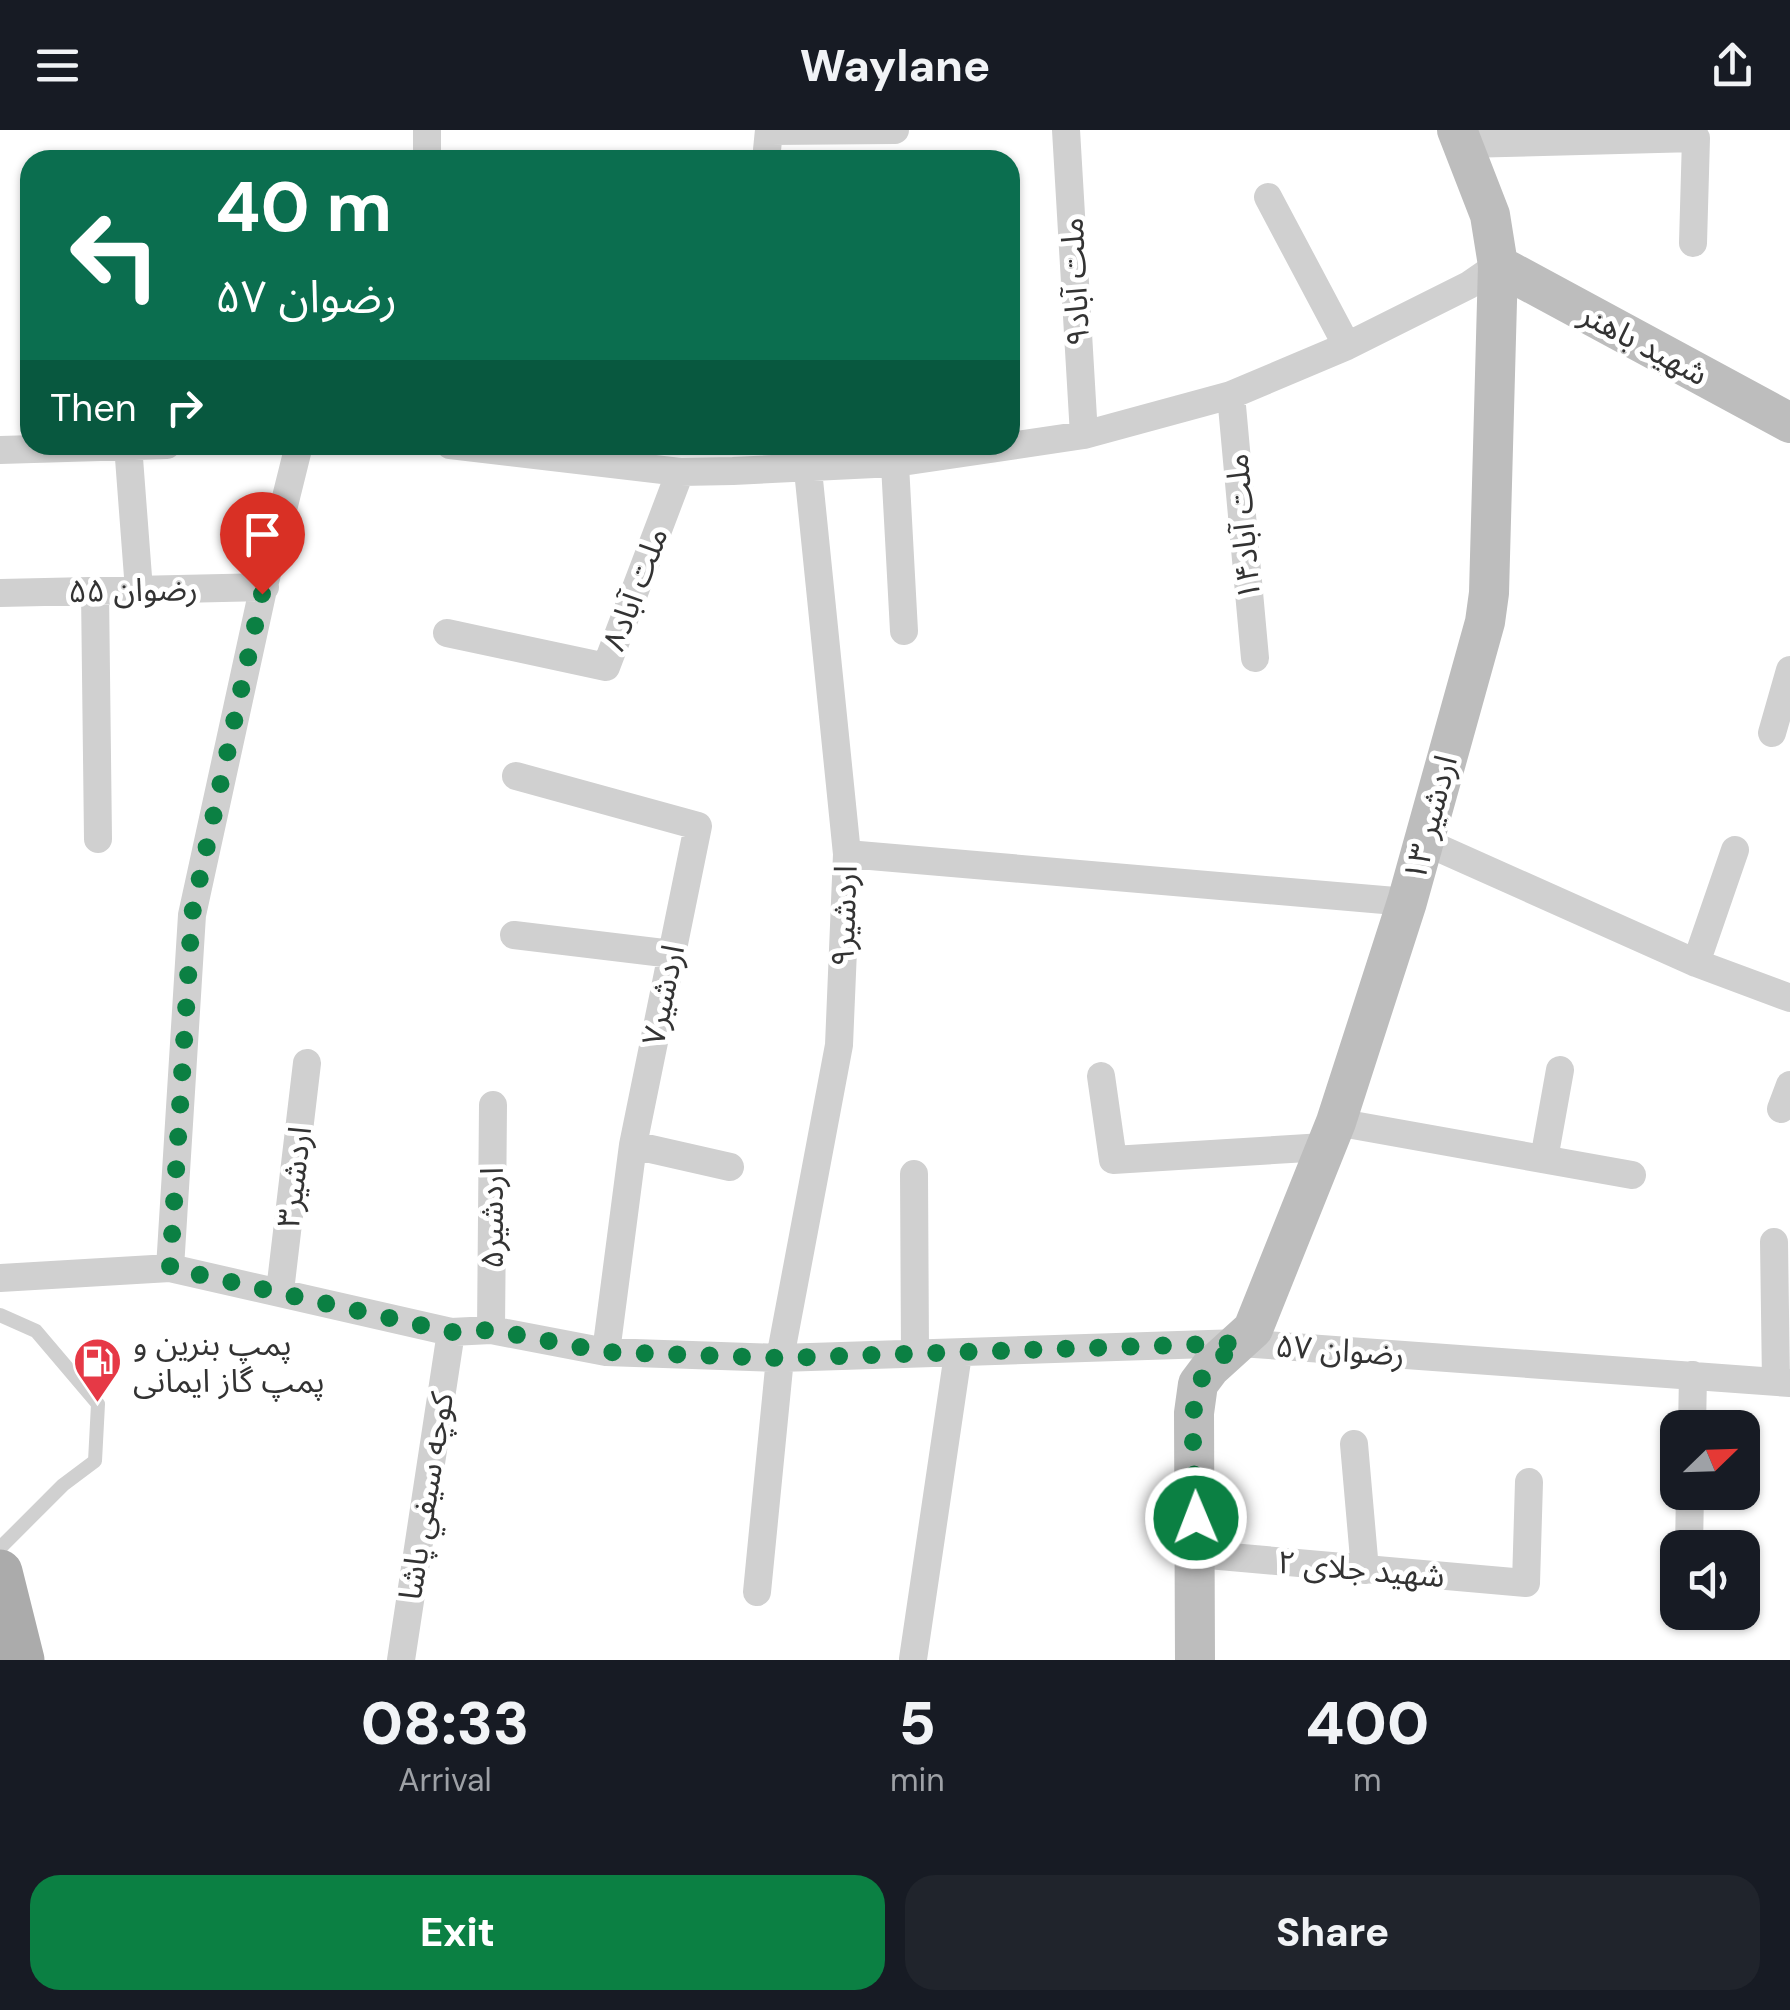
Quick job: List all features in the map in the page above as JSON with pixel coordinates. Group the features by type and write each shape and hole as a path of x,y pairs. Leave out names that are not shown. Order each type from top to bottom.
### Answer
{"main road":[{"path":"0,1572 22,1660"}],"street":[{"path":"769,130 895,130"},
{"name":"ملت آباد۹","path":"1066,130 1084,435"},
{"path":"1460,137 1696,138 1693,243"},
{"name":"اردشیر ۱۳","path":"1195,1660 1194,1413 1198,1384 1210,1368 1253,1330 1330,1134 1406,902 1485,622 1498,264 1490,214 1460,137"},
{"path":"1268,197 1347,346"},
{"path":"1020,441 1084,435 1232,395 1347,346 1469,284 1498,264"},
{"name":"شهید باهنر","path":"1498,264 1790,423"},
{"name":"ملت آباد۱۴","path":"1232,395 1255,658"},
{"path":"129,455 140,590"},
{"path":"170,1268 192,914 296,455"},
{"path":"535,455 680,472 735,458 808,470 889,455"},
{"path":"894,455 904,631"},
{"name":"اردشیر۹","path":"757,1592 780,1358 839,1046 847,854 808,470"},
{"name":"ملت آباد۸","path":"448,633 606,667 680,472"},
{"name":"رضوان ۵۵","path":"0,593 265,587"},
{"path":"95,591 98,839"},
{"path":"1772,733 1790,670"},
{"name":"اردشیر۷","path":"516,776 698,826 632,1144 606,1352"},
{"path":"1423,840 1696,963 1790,998"},
{"path":"1696,963 1735,850"},
{"path":"847,854 1406,902"},
{"path":"514,935 672,954"},
{"name":"اردشیر۳","path":"280,1291 308,1063"},
{"path":"1544,1159 1560,1070"},
{"path":"1101,1076 1113,1160 1330,1134 1544,1159 1632,1175"},
{"name":"اردشیر۵","path":"492,1330 493,1106"},
{"path":"632,1144 730,1167"},
{"path":"914,1174 915,1352"},
{"path":"1774,1242 1783,1383"},
{"name":"رضوان ۵۷","path":"0,1278 170,1268 451,1332 492,1330 606,1352 780,1358 1240,1343 1783,1383"},
{"name":"كوچه سيفي پاشا","path":"401,1660 451,1332"},
{"path":"913,1659 958,1354"},
{"path":"1692,1410 1693,1374"},
{"path":"1354,1444 1365,1570"},
{"name":"شهید جلای ۲","path":"1197,1554 1526,1584 1529,1482"}],"lane":[{"path":"0,1315 36,1331 98,1404 95,1460 63,1485 0,1548"}],"place":[{"name":"پمپ بنرین و پمپ گاز ایمانی","path":"98,1404"}],"route":[{"path":"262,594 192,914 170,1268 451,1332 492,1330 606,1352 780,1358 1240,1343 1210,1368 1198,1384 1194,1413 1196,1518"}]}
